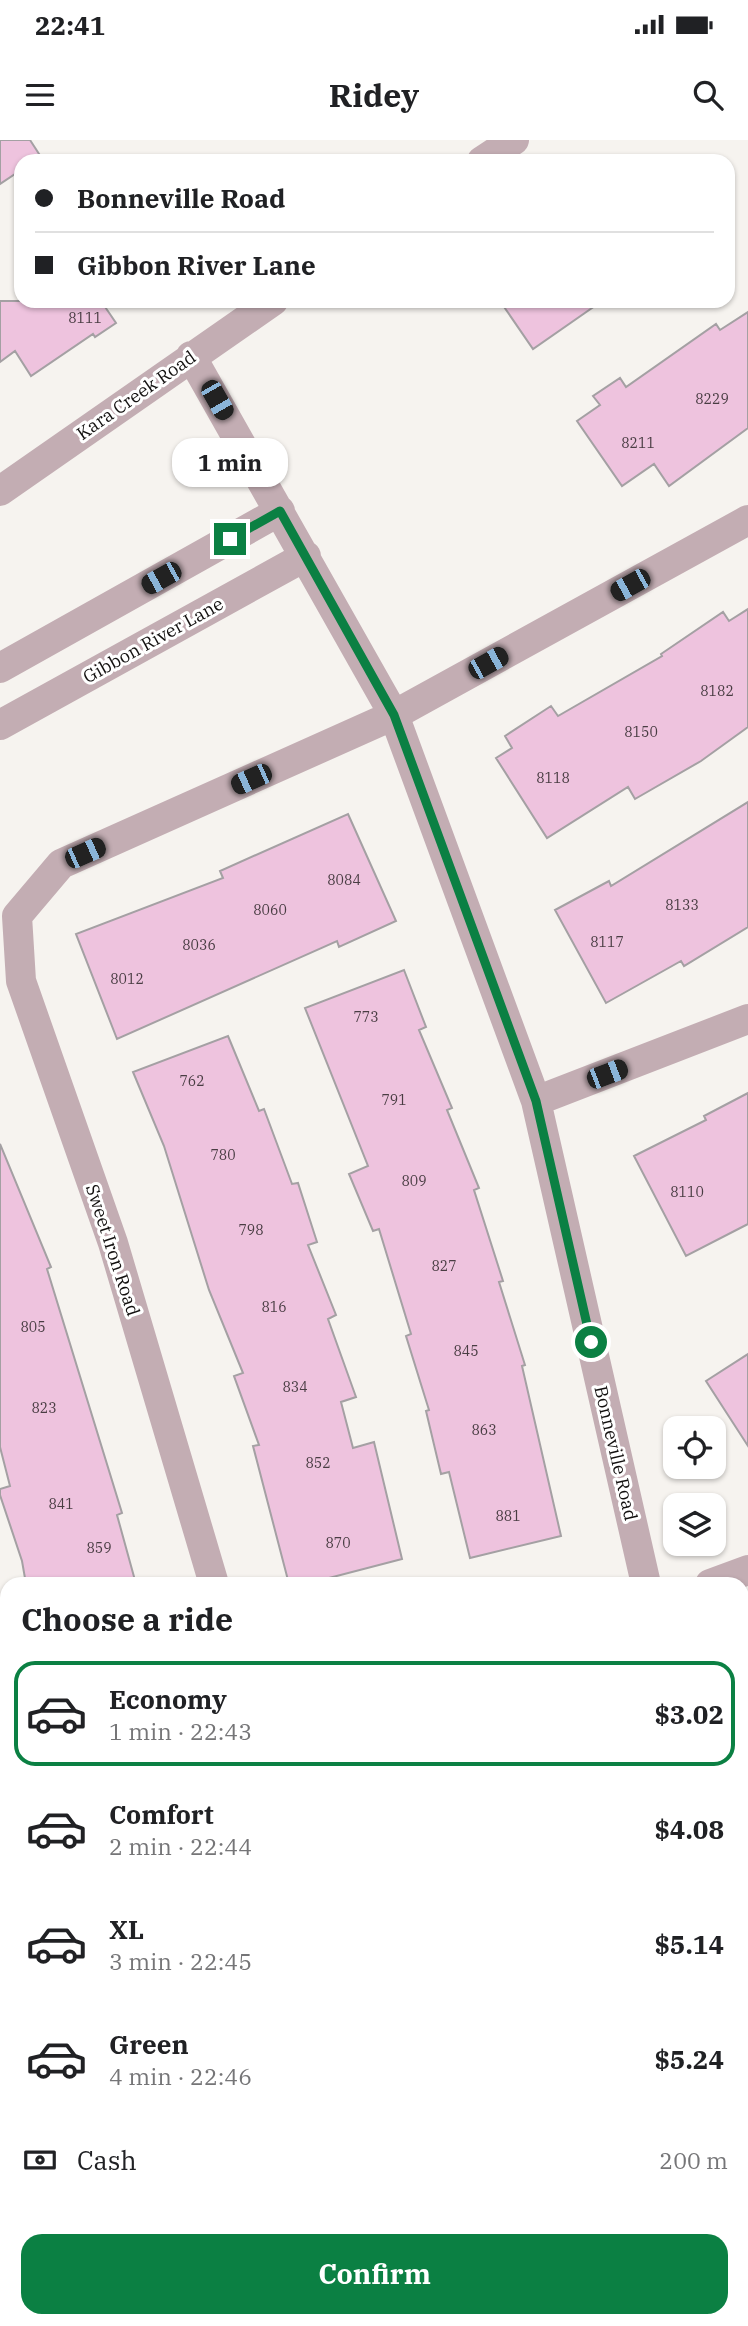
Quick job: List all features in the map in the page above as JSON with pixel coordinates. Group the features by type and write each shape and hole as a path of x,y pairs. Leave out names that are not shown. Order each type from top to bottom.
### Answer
{"street":[{"path":"493,154 514,140"},
{"name":"Kara Creek Road","path":"0,491 263,308"},
{"name":"Bonneville Road","path":"191,356 394,715 536,1101 644,1577"},
{"path":"0,668 280,511"},
{"path":"394,715 748,520"},
{"name":"Gibbon River Lane","path":"0,724 306,556"},
{"name":"Sweet Iron Road","path":"212,1577 113,1244 22,981 17,916 61,863 394,715"},
{"path":"536,1101 748,1019"},
{"path":"729,1577 748,1570"}],"building":[{"path":"0,140 30,140 39,154 14,154 14,175 0,184"},
{"path":"0,301 14,301 14,308 106,308 116,323 95,337 93,334 31,376 15,351 0,362"},
{"path":"505,308 592,308 533,349"},
{"path":"748,312 748,428 669,486 654,464 622,486 577,421 600,405 593,396 620,378 626,387 716,324 720,330"},
{"path":"748,609 748,727 701,761 635,799 628,787 547,838 496,758 512,748 505,736 551,706 558,716 662,656 661,654 723,612 729,621"},
{"path":"748,802 748,927 684,966 681,961 606,1003 555,910 609,881 611,886"},
{"path":"348,814 396,921 339,947 337,941 117,1039 76,934 223,878 220,871"},
{"path":"404,970 426,1027 419,1030 452,1108 447,1110 479,1188 474,1190 503,1281 499,1282 525,1365 522,1366 561,1536 470,1558 449,1472 441,1474 426,1411 429,1410 406,1336 411,1334 379,1229 373,1231 349,1174 368,1166 305,1008"},
{"path":"228,1036 259,1111 264,1109 292,1184 298,1183 317,1242 308,1245 336,1315 328,1319 356,1397 341,1402 353,1448 374,1442 402,1559 333,1577 287,1577 253,1446 259,1445 234,1376 243,1373 209,1290 164,1146 133,1072"},
{"path":"748,1093 748,1224 686,1256 634,1156 706,1120 704,1116"},
{"path":"0,1144 51,1267 47,1269 122,1513 117,1515 134,1577 25,1577 0,1495 0,1489 10,1486 0,1447"},
{"path":"748,1354 748,1446 706,1381"}],"route":[{"path":"230,539 280,511 394,715 536,1101 591,1342"}]}
